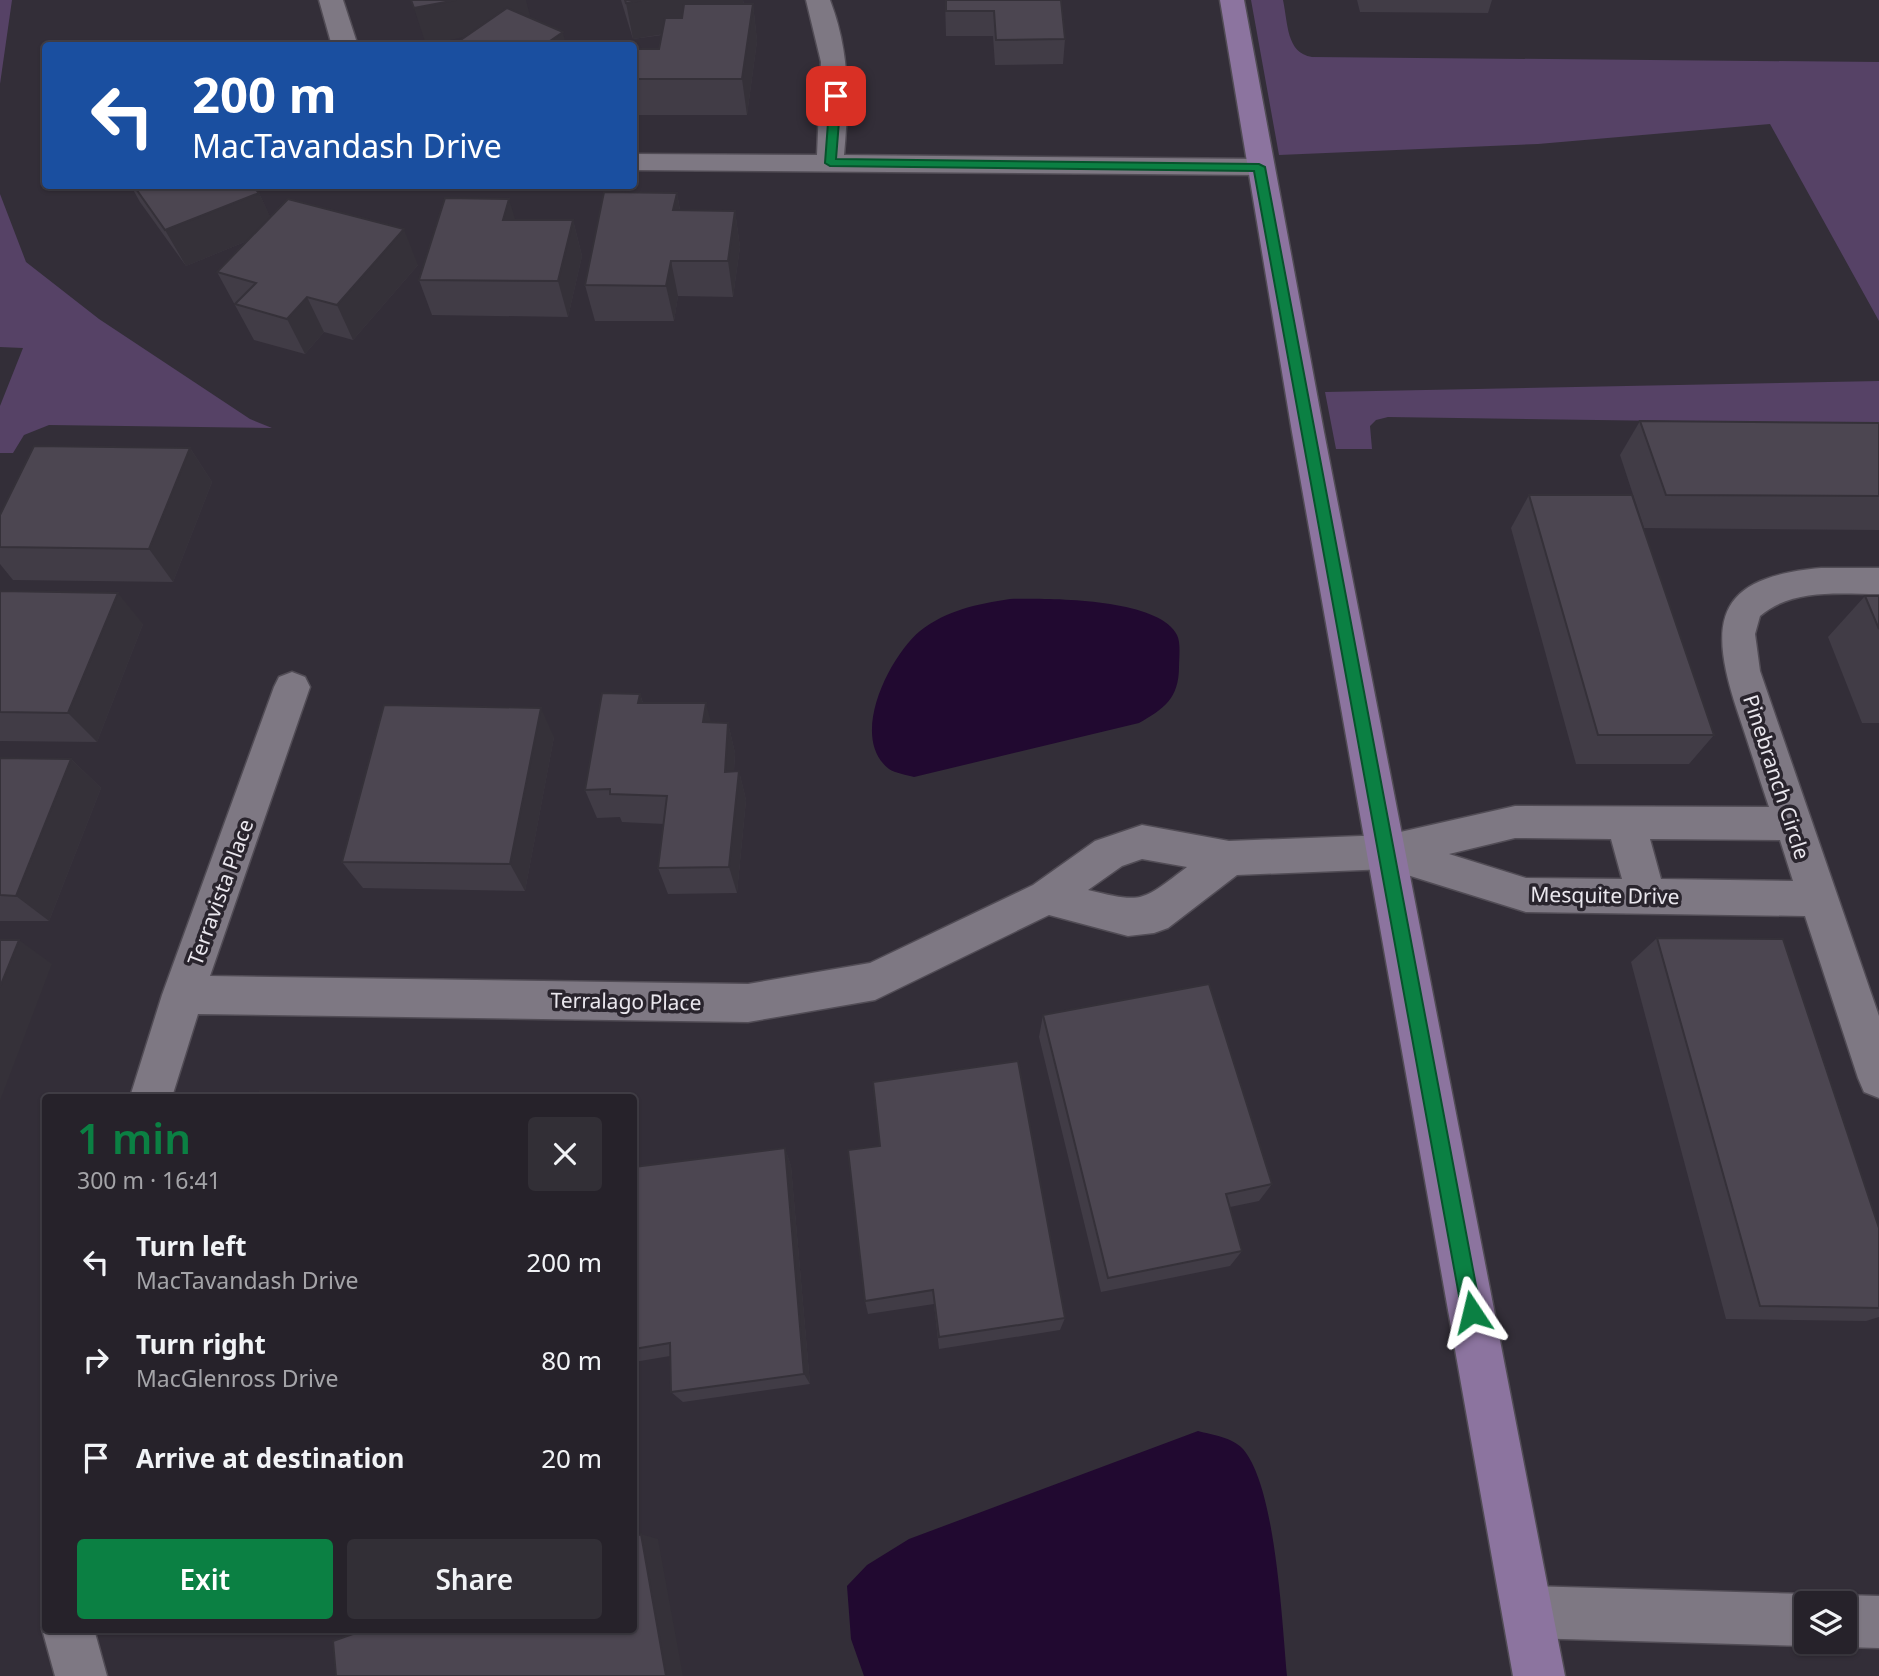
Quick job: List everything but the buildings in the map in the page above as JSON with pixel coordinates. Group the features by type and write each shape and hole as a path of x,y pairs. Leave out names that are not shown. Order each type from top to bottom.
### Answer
{"main road":[{"path":"1232,0 1259,167 1539,1676"}],"street":[{"path":"331,0 344,42"},
{"path":"818,0 832,34 837,73 830,163"},
{"path":"637,162 1259,167"},
{"name":"Pinebranch Circle","path":"1879,581 1803,580 1758,595 1739,623 1742,671 1816,899 1879,1078"},
{"name":"Terravista Place","path":"152,1094 183,995 292,687"},
{"path":"1387,852 1515,822 1791,824"},
{"path":"1626,823 1646,896"},
{"name":"Terralago Place","path":"183,995 748,1003 875,981 1047,897 1109,852 1142,842 1228,858 1387,852"},
{"name":"Mesquite Drive","path":"1387,852 1526,895 1816,899"},
{"path":"1047,897 1128,918 1154,915 1228,858"},
{"path":"1528,1612 1794,1620"},
{"path":"1857,1621 1879,1622"},
{"path":"69,1633 81,1676"}],"shaded area":[{"path":"0,0 12,0 0,84"},
{"path":"1251,0 1283,0 1293,43 1297,50 1312,57 1879,62 1879,321 1770,124 1538,144 1279,155"},
{"path":"0,194 26,262 99,319 250,419 272,428 49,425 24,435 13,453 0,453 0,406 23,348 0,347"},
{"path":"1879,381 1879,424 1388,417 1376,420 1370,426 1372,449 1336,449 1325,392"},
{"path":"1010,599 1101,603 1149,614 1166,623 1177,635 1179,646 1178,678 1173,695 1156,713 1139,723 914,777 889,769 877,755 872,737 873,718 886,677 908,643 930,624 952,613"},
{"path":"1198,1431 1222,1437 1238,1445 1254,1467 1263,1493 1276,1557 1287,1676 864,1676 851,1639 847,1586 867,1565 909,1539"}],"route":[{"path":"836,96 830,163 1259,167 1472,1312"}]}
